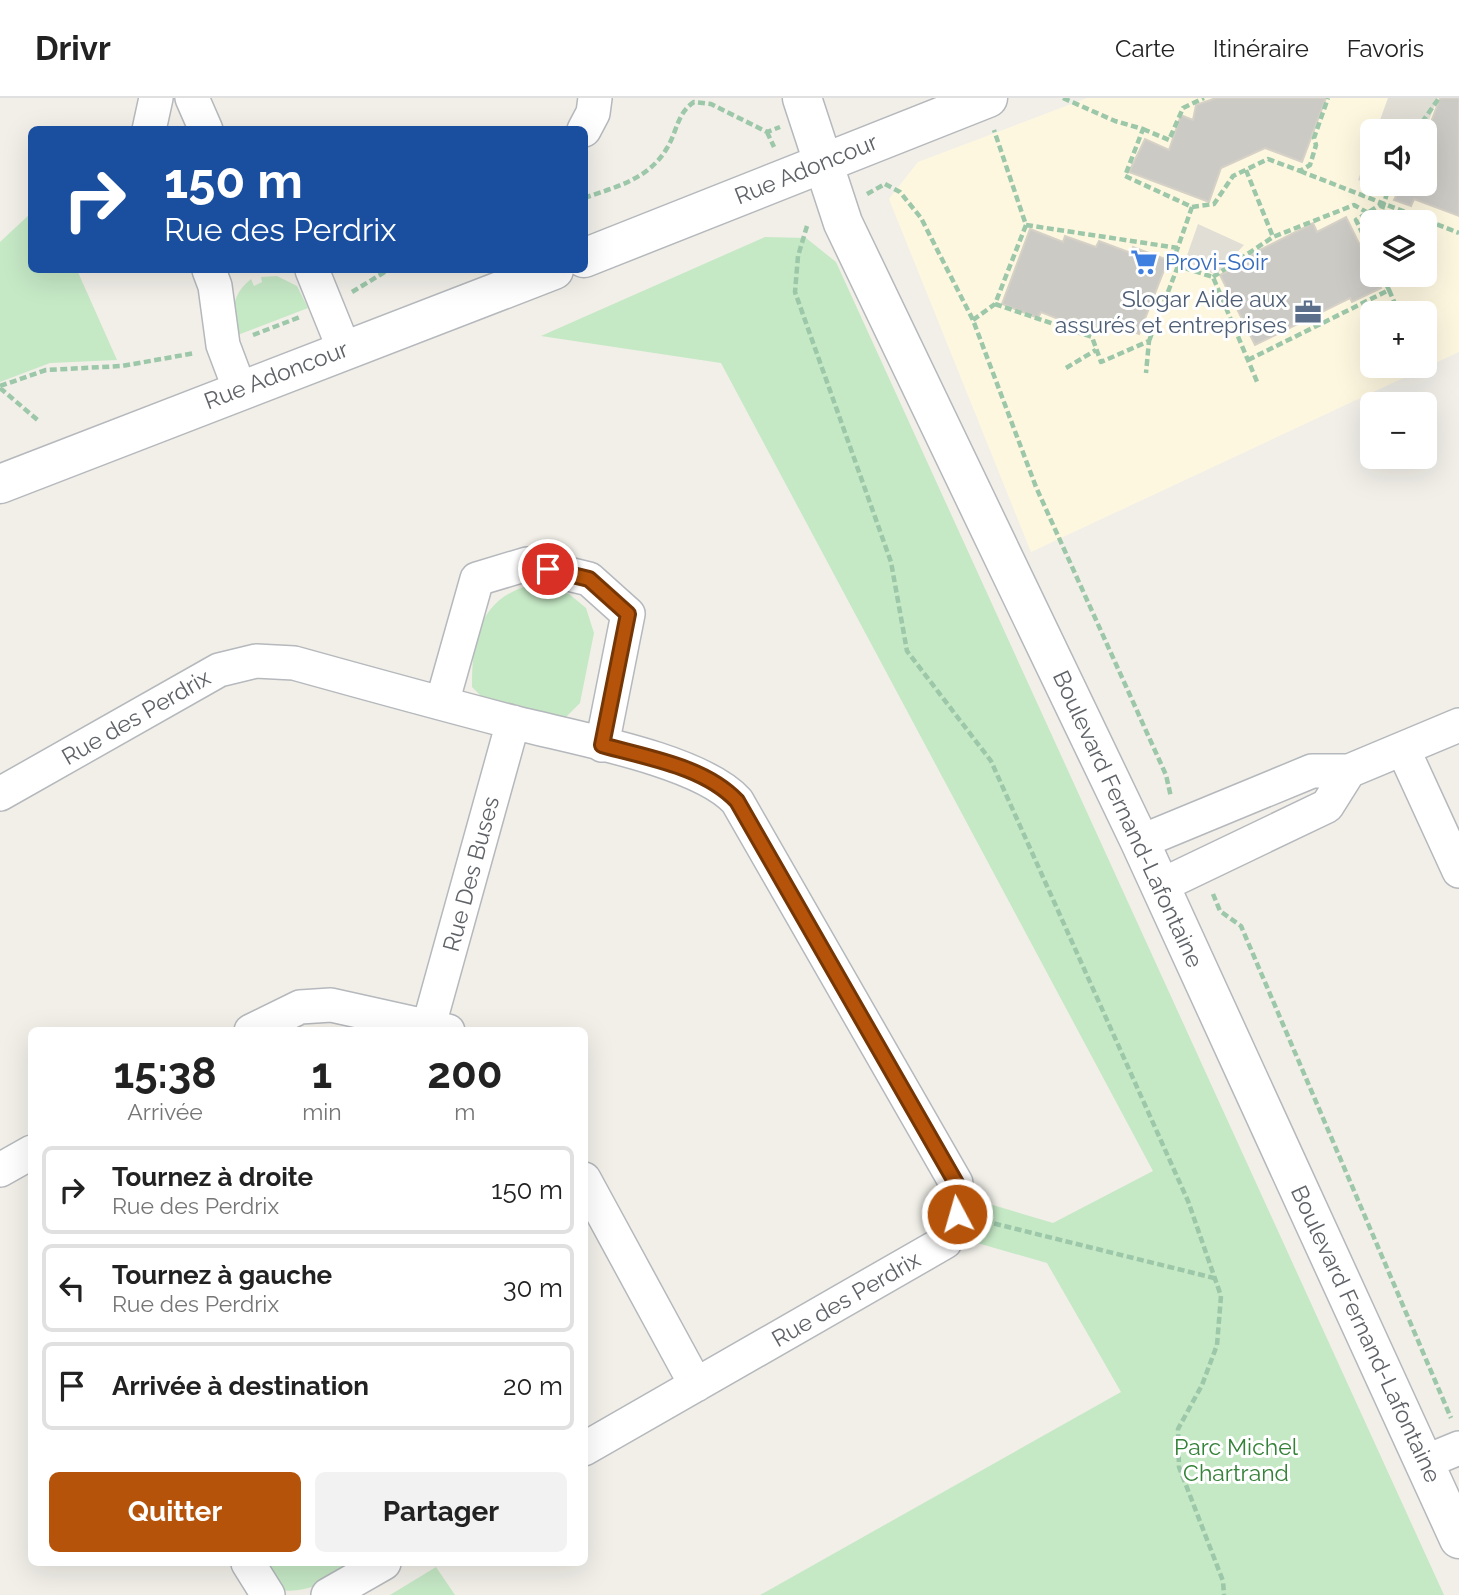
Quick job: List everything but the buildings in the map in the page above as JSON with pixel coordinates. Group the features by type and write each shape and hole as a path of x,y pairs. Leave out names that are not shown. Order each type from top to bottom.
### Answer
{"street":[{"path":"150,126 156,98"},
{"path":"192,98 204,126"},
{"path":"586,126 593,113 595,98"},
{"name":"Boulevard Fernand-Lafontaine","path":"802,98 843,223 1160,886 1442,1455 1454,1515"},
{"name":"Rue Adoncour","path":"588,256 986,99"},
{"path":"212,273 223,345 240,390"},
{"path":"313,273 344,349"},
{"name":"Rue Adoncour","path":"0,484 546,273"},
{"path":"442,703 477,579 527,564 589,579 628,614 602,745"},
{"name":"Rue des Perdrix","path":"0,794 219,670 256,661 294,663 602,745 701,774 727,790 737,801 956,1183 957,1214 945,1242 588,1447"},
{"name":"Rue Des Buses","path":"439,1027 513,723"},
{"path":"1140,842 1312,771 1349,771 1459,725"},
{"path":"1403,749 1459,871"},
{"path":"1160,886 1327,806 1349,771"},
{"name":"Rue Des Buses","path":"259,1027 300,1007 331,1005 434,1027"},
{"path":"0,1170 28,1154"},
{"path":"588,1186 695,1385"},
{"path":"250,1566 268,1595"},
{"path":"328,1595 379,1566"}],"path":[{"path":"1063,98 1115,121 1169,140 1183,107 1204,98"},
{"path":"1300,171 1310,165 1316,145 1314,138 1328,98"},
{"path":"1424,119 1439,98"},
{"path":"973,320 995,304 1026,225 986,99"},
{"path":"588,197 636,180 651,168 667,149 682,112 693,100 711,104 767,132"},
{"path":"1143,129 1125,176 1192,207 1214,204 1233,176 1268,159 1459,233"},
{"path":"1246,170 1273,237"},
{"path":"1383,210 1386,196"},
{"path":"1375,210 1384,203"},
{"path":"1213,277 1273,237 1354,205 1363,210"},
{"path":"1192,207 1172,264 1213,277 1258,384"},
{"path":"1026,225 1178,248"},
{"path":"807,226 798,256 795,292 891,562 907,651 991,761 1188,1202 1221,1296 1217,1345 1202,1385 1178,1429 1179,1467 1223,1581 1224,1595"},
{"path":"1146,373 1149,341 1178,266"},
{"path":"343,299 383,273"},
{"path":"1388,287 1394,301"},
{"path":"1248,360 1389,290"},
{"path":"995,304 1092,337 1101,362 1149,341"},
{"name":"Rue Adoncour","path":"250,336 310,313"},
{"path":"1066,368 1096,350"},
{"name":"Rue Adoncour","path":"0,387 47,370 121,366 206,351"},
{"path":"0,387 40,422"},
{"path":"957,1214 1214,1279"}],"shaded area":[{"path":"1087,98 1459,98 1459,352 1437,362 1437,301 1360,301 1360,378 1403,378 1373,392 1360,392 1360,398 1031,552 889,199 918,162"},
{"path":"1388,98 1438,98 1429,119 1380,119"},
{"path":"1198,224 1244,245 1216,275 1185,261"}],"green space":[{"path":"28,216 28,273 78,273 117,360 50,363 0,382 0,242"},
{"name":"Parc Michel Chartrand","path":"765,237 806,238 836,262 1444,1595 760,1595 1121,1392 1047,1263 967,1240 976,1200 1053,1223 1153,1171 721,363 541,336"},
{"path":"277,276 297,286 308,308 235,336 234,304 239,292 251,279 254,286 262,282 261,277"},
{"path":"531,585 569,594 586,608 594,633 580,703 563,720 494,709 472,687 474,653 482,623 500,600"},
{"path":"263,1566 360,1566 324,1583 301,1590 281,1590"},
{"path":"436,1567 455,1595 390,1595"}],"place":[{"name":"Provi-Soir","path":"1144,262"},
{"name":"Slogar Aide aux assurés et entreprises","path":"1308,312"}],"route":[{"path":"548,569 589,579 628,614 602,745 701,774 727,790 737,801 956,1183 957,1214"}]}
